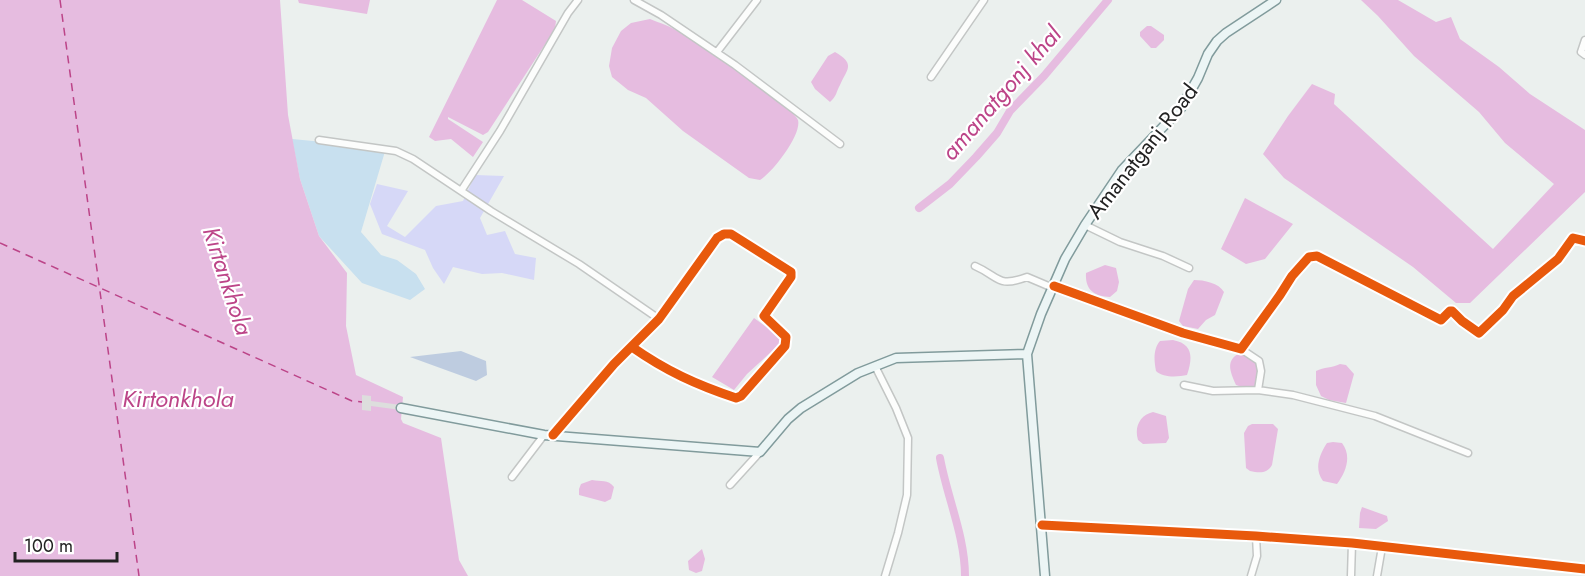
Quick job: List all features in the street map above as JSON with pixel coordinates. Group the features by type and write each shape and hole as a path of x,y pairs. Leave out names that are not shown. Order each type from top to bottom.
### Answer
{"main road":[{"name":"Amanatganj Road","path":"1045,576 1027,354 1041,314 1065,259 1085,225 1122,170 1159,134 1181,108 1217,41 1276,0"},
{"path":"401,408 548,435 760,452 788,419 801,408 842,381 896,358 1027,354"}],"street":[{"path":"460,191 500,131 568,13 578,0"},
{"path":"634,0 717,52 795,108 840,144"},
{"path":"717,52 757,0"},
{"path":"931,77 984,0"},
{"path":"1585,40 1581,51 1585,55"},
{"path":"319,140 396,152 413,159 460,191 579,264 659,319"},
{"path":"1085,225 1120,242 1163,256 1190,268"},
{"path":"512,477 614,364 659,319 717,238 724,234 731,234 791,272 791,277 764,316 786,337 785,346 741,396 736,398 715,391 662,368 632,347"},
{"path":"1241,349 1281,295 1292,276 1309,257 1317,256 1441,320 1452,311 1479,333 1503,310 1513,296 1558,259 1573,238 1585,241"},
{"path":"975,266 1010,284 1028,277 1183,333 1241,349 1259,361 1261,371 1258,390"},
{"path":"875,366 908,438 907,495 885,576"},
{"path":"1184,385 1213,391 1258,390 1293,395 1375,416 1468,453"},
{"path":"730,485 760,452"},
{"path":"1042,525 1352,543 1585,569"},
{"path":"1251,576 1257,556 1256,536"},
{"path":"1351,576 1352,543"},
{"path":"1377,576 1382,547"}],"shaded area":[{"path":"292,139 386,148 361,232 381,255 397,260 416,274 425,289 410,300 362,283 319,236 300,179"},
{"path":"475,175 504,176 480,218 487,235 505,231 515,254 536,258 534,280 502,273 482,274 453,267 444,284 425,250 382,234 370,204 377,184 408,191 387,226 405,237 436,206 463,201"},
{"path":"461,351 486,361 487,375 476,381 410,357"}],"water":[{"name":"Kirtonkhola","path":"0,0 280,0 288,115 300,179 319,236 347,273 346,326 356,375 403,397 401,419 403,423 441,438 459,560 468,576 0,576"},
{"path":"298,0 370,0 367,14 299,3"},
{"path":"497,0 522,0 556,21 555,29 488,132 483,135 448,117 483,142 473,157 451,139 435,141 429,137"},
{"path":"1361,0 1398,0 1436,22 1451,17 1460,39 1499,67 1530,94 1585,130 1585,192 1470,303 1456,303 1413,267 1284,178 1263,154 1312,84 1335,94 1334,104 1493,249 1554,184 1505,143 1479,112 1414,56"},
{"path":"650,19 676,30 723,61 781,103 798,120 798,127 791,144 778,162 760,180 749,178 683,131 646,98 628,90 612,77 609,66 612,48 621,31 631,23"},
{"path":"1147,26 1151,26 1164,35 1164,40 1156,48 1151,48 1140,36 1140,32"},
{"path":"835,52 846,60 848,67 830,102 815,89 811,82 828,56"},
{"path":"1245,198 1293,224 1265,259 1246,264 1221,249"},
{"path":"1105,265 1116,268 1119,282 1117,291 1110,297 1092,291 1086,279 1086,273"},
{"path":"1194,280 1215,284 1224,292 1215,315 1206,320 1198,329 1183,326 1179,321 1188,289"},
{"path":"754,318 782,338 782,342 747,374 734,390 712,377"},
{"path":"1160,341 1180,342 1190,352 1187,375 1167,376 1156,371 1155,355 1158,344"},
{"path":"1240,353 1254,360 1258,369 1257,386 1236,385 1230,367 1232,359"},
{"path":"1340,364 1346,365 1354,374 1346,403 1321,396 1316,385 1316,371"},
{"path":"1153,412 1166,416 1169,438 1166,443 1143,444 1138,440 1139,422"},
{"path":"1252,424 1273,424 1278,429 1272,465 1268,470 1262,472 1250,471 1246,468 1244,433"},
{"path":"1327,443 1342,443 1347,453 1345,469 1337,484 1323,481 1318,467"},
{"path":"592,480 612,484 614,487 611,499 605,502 579,495 581,484"},
{"path":"1362,507 1387,516 1388,521 1376,529 1359,528"},
{"path":"702,549 705,559 702,571 696,573 689,570 688,561"}],"pier":[{"path":"362,395 371,396 371,401 401,405 401,410 371,406 371,411 362,410"}],"waterway":[{"name":"amanatgonj khal","path":"919,208 950,184 976,157 997,133 1010,111 1044,76 1108,0"},
{"path":"940,458 959,531 965,576"}],"ferry route":[{"path":"60,0 139,576"},
{"path":"0,243 352,401 362,402"}],"cycle path":[{"path":"553,435 614,364 659,319 717,238 724,234 731,234 791,272 791,277 764,316 786,337 785,346 741,396 736,398 695,382 657,363 632,347"},
{"path":"1054,286 1183,333 1241,349 1292,276 1309,257 1317,256 1441,320 1452,311 1479,333 1503,310 1513,296 1558,259 1573,238 1585,241"},
{"path":"1042,525 1352,543 1585,569"}],"water label":[{"name":"Kirtankhola","path":"228,281"}]}
